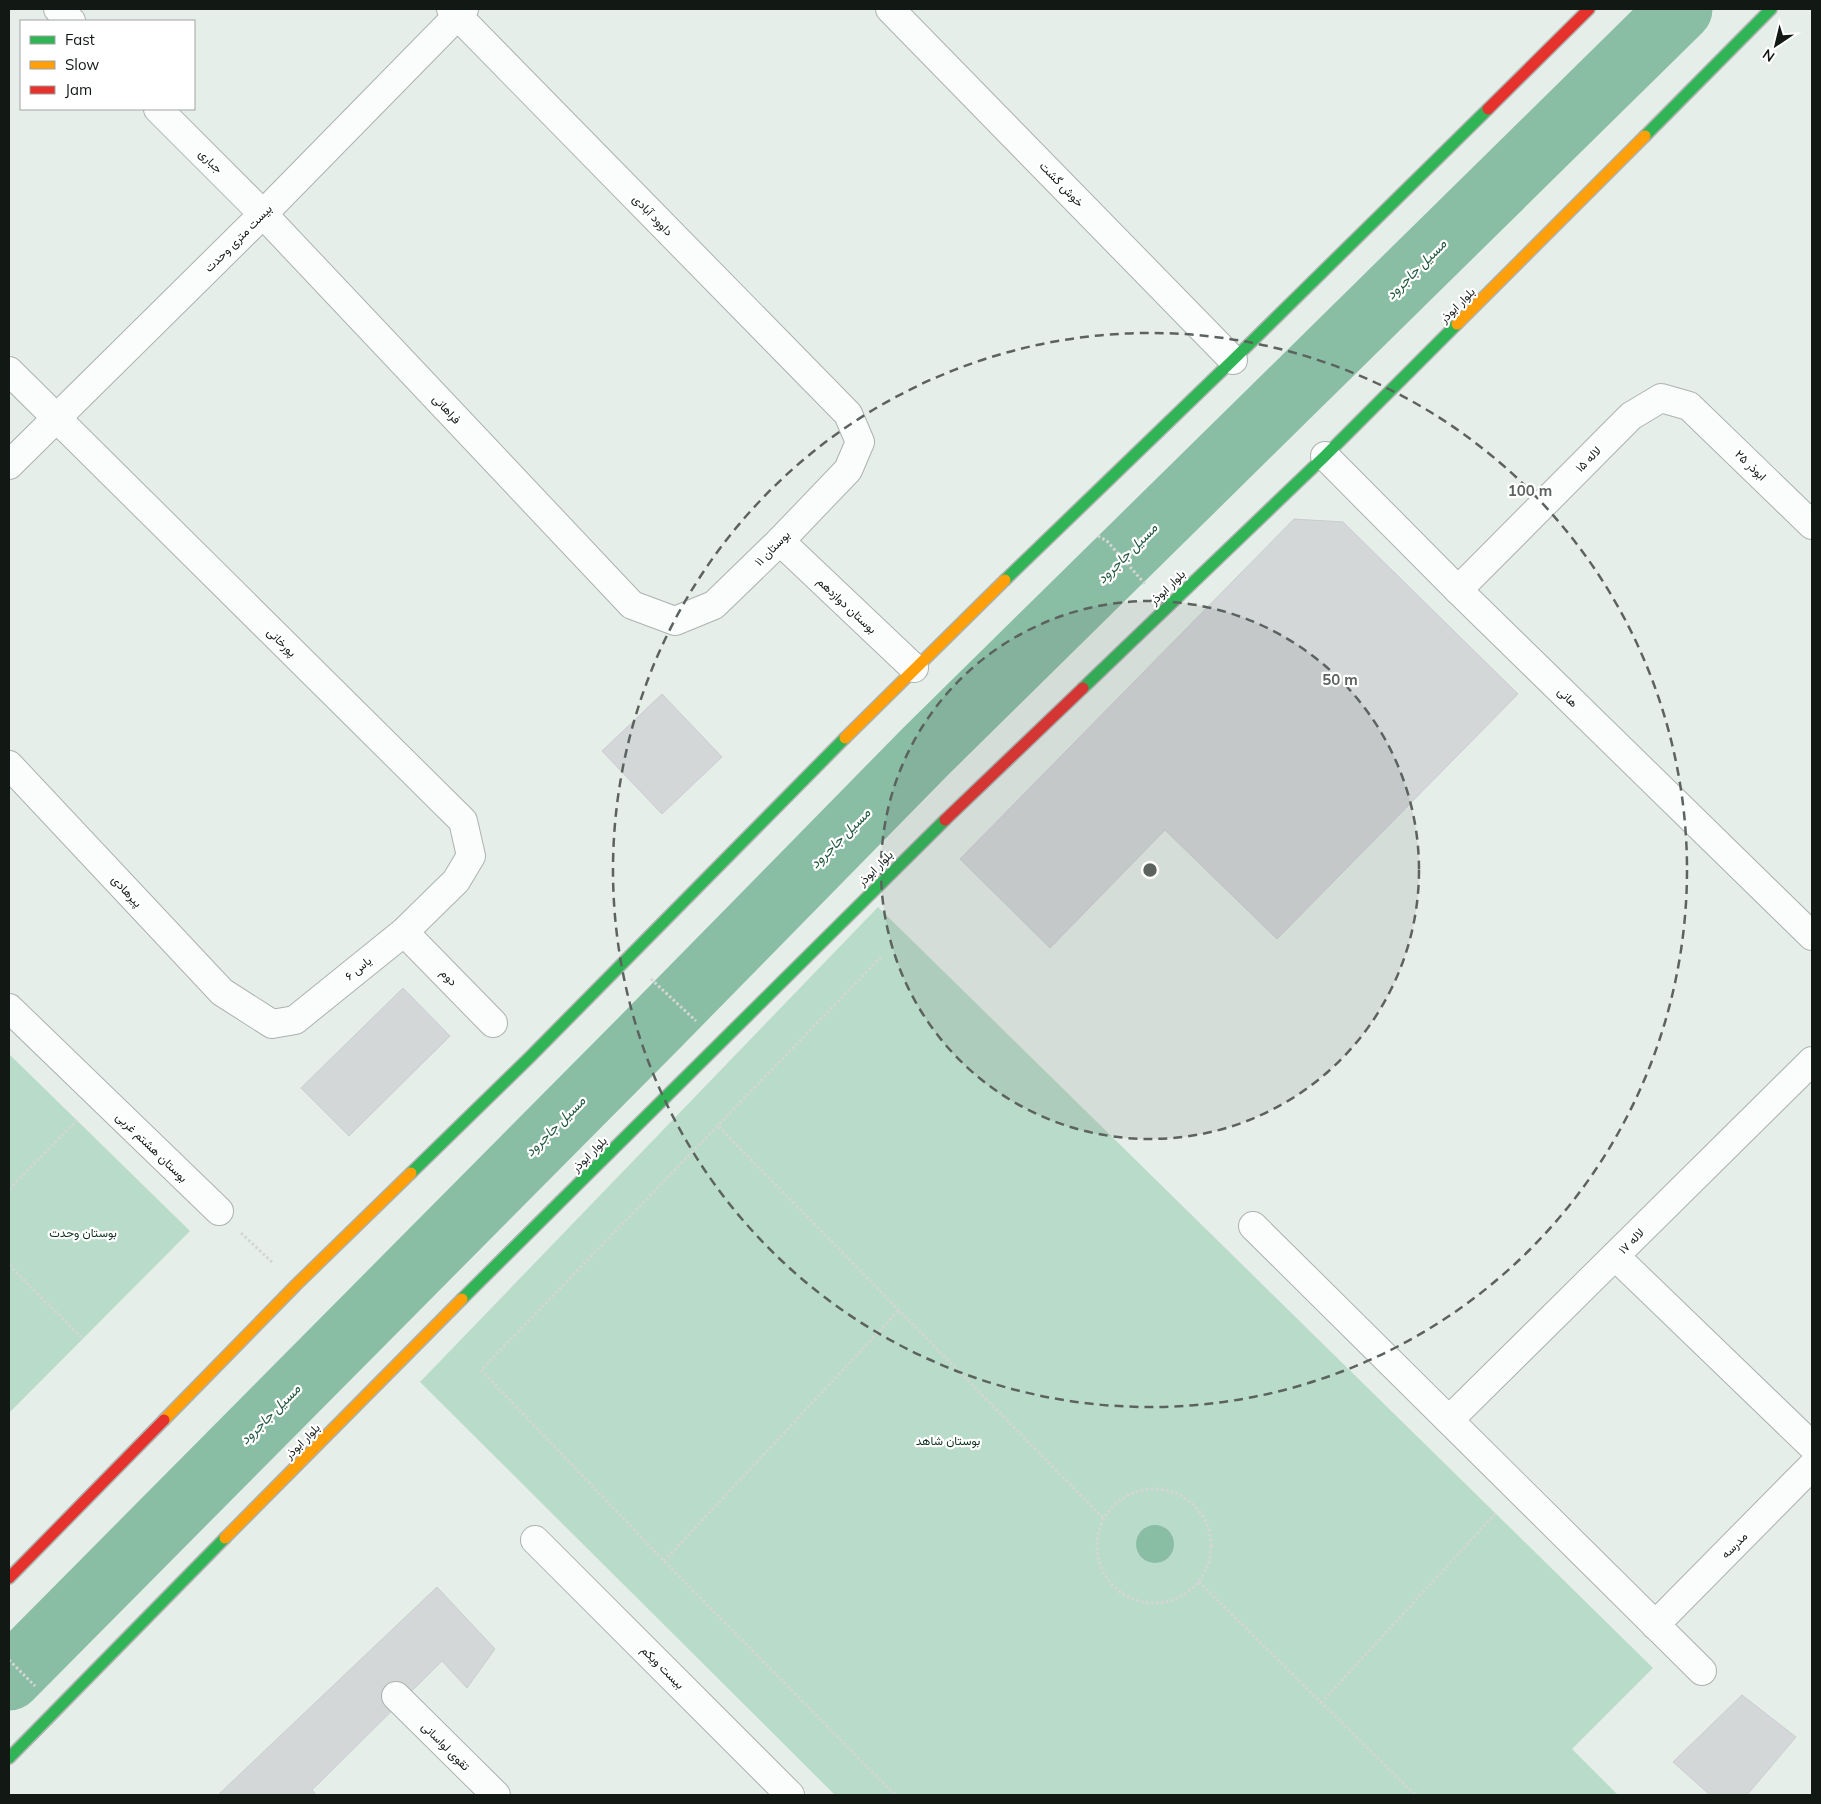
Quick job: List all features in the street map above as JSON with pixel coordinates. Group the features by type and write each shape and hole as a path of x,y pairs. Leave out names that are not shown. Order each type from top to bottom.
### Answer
{"main road":[{"path":"9,1578 296,1285 530,1058 914,668 1233,360 1590,9"},
{"name":"بلوار ابوذر","path":"9,1758 380,1381 893,870 1325,456 1771,9"}],"street":[{"path":"58,9 70,20"},
{"name":"خوش گشت","path":"890,9 1233,360"},
{"name":"بیست متری وحدت","path":"9,465 263,214 458,11"},
{"name":"داوود آبادی","path":"458,11 848,414"},
{"name":"جباری","path":"159,110 263,214"},
{"name":"فراهانی","path":"263,214 632,605"},
{"name":"پورخانی","path":"9,371 462,821 471,856 456,881"},
{"name":"لاله ۱۵","path":"1458,590 1631,416 1662,398 1689,406"},
{"name":"ابوذر ۲۵","path":"1689,406 1812,525"},
{"name":"بوستان ۱۱","path":"632,605 675,621 714,605 780,541 848,470 860,442 848,414"},
{"name":"هانی","path":"1325,456 1458,590 1812,936"},
{"name":"بوستان دوازدهم","path":"780,541 914,668"},
{"name":"پیرهادی","path":"9,765 222,992 250,1012"},
{"name":"یاس ۶","path":"250,1012 272,1024 295,1020 404,932 456,881"},
{"name":"دوم","path":"404,932 493,1023"},
{"name":"بوستان هشتم غربی","path":"9,1008 219,1211"},
{"name":"لاله ۱۷","path":"1449,1420 1812,1061"},
{"path":"1253,1226 1702,1671"},
{"path":"1615,1256 1812,1446"},
{"name":"مدرسه","path":"1655,1625 1812,1466"},
{"name":"بیست ویکم","path":"535,1540 790,1795"},
{"name":"تقوی لواسانی","path":"396,1696 496,1795"}],"path":[{"path":"1106,541 1142,579"},
{"path":"881,957 719,1127 482,1370 664,1560 896,1795"},
{"path":"650,979 697,1022"},
{"path":"9,1190 77,1120"},
{"path":"719,1127 1104,1518"},
{"path":"219,1211 296,1285"},
{"path":"9,1265 83,1339"},
{"path":"664,1560 899,1310"},
{"path":"1149,1489 1168,1490 1185,1498 1199,1510 1209,1527 1212,1546 1208,1565 1199,1582 1185,1595 1167,1602 1149,1603 1130,1598 1114,1587 1104,1572 1098,1554 1098,1536 1104,1518 1115,1504 1131,1494 1149,1489"},
{"path":"1321,1703 1496,1513"},
{"path":"1199,1582 1415,1795"},
{"path":"9,1660 36,1687"}],"green space":[{"name":"بوستان شاهد","path":"878,907 1653,1668 1572,1749 1618,1795 835,1795 420,1382"},
{"name":"بوستان وحدت","path":"9,1054 190,1231 9,1413"}],"shaded area":[{"path":"1155,1525 1169,1530 1174,1544 1169,1558 1155,1563 1141,1558 1136,1544 1141,1530"}],"building":[{"path":"1294,519 1343,522 1518,694 1277,939 1165,830 1050,948 960,859"},
{"path":"662,694 722,757 662,814 602,751"},
{"path":"403,988 450,1036 349,1136 301,1088"},
{"path":"437,1587 495,1649 467,1688 442,1661 312,1790 316,1795 218,1795"},
{"path":"1742,1695 1796,1737 1747,1795 1710,1795 1673,1762"}],"waterway":[{"name":"مسیل جاجرود","path":"9,1678 926,751 1680,9"}],"traffic: fast":[{"path":"1645,136 1771,9"},
{"path":"1005,580 1233,360 1488,109"},
{"path":"1083,688 1325,456 1457,324"},
{"path":"411,1173 530,1057 845,738"},
{"path":"462,1299 945,820"},
{"path":"9,1758 225,1538"}],"traffic: slow":[{"path":"1457,324 1645,136"},
{"path":"845,738 1005,580"},
{"path":"164,1420 296,1285 411,1173"},
{"path":"225,1538 462,1299"}],"traffic: jam":[{"path":"1488,109 1589,9"},
{"path":"945,820 1083,688"},
{"path":"9,1578 164,1420"}]}
